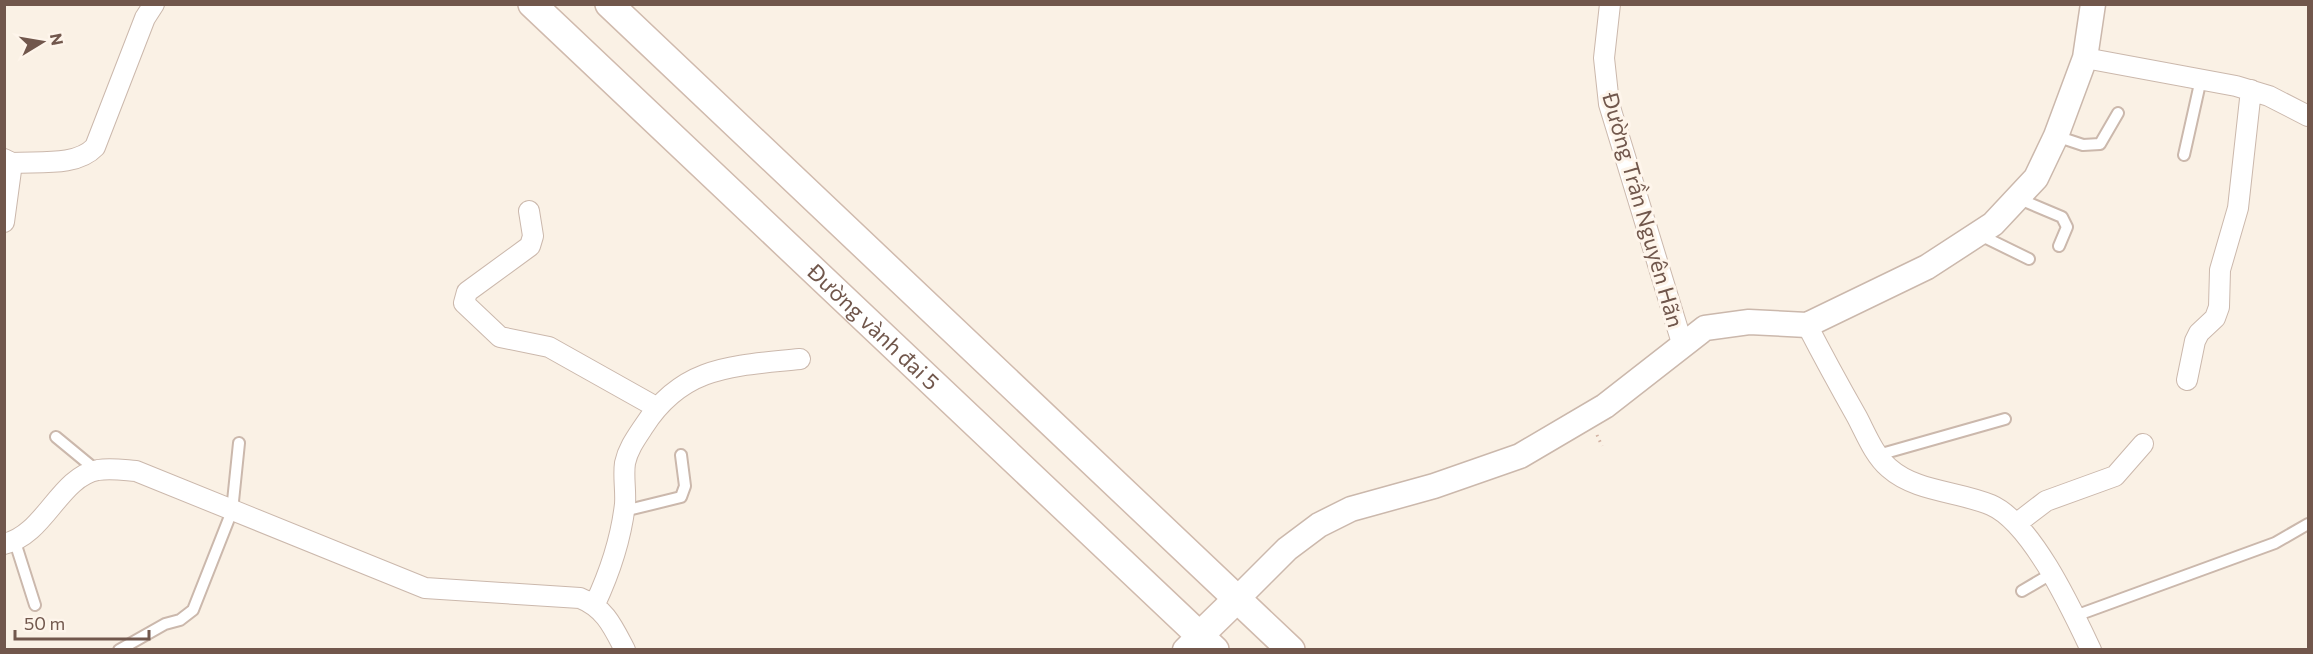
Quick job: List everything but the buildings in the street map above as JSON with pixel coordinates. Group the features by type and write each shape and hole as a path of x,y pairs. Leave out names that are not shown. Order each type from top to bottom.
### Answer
{"main road":[{"name":"Đường vành đai 5","path":"532,4 1200,645"},
{"path":"609,4 1291,650"},
{"path":"1200,645 1236,600"}],"street":[{"path":"4,222 8,161 77,159 94,147 145,18 154,4"},
{"name":"Đường Trần Nguyên Hãn","path":"1610,4 1604,58 1609,104 1682,343"},
{"path":"1236,600 1287,549 1319,525 1352,508 1445,482 1520,456 1605,406 1657,368 1682,343 1705,328 1749,322 1807,325 1927,267 1993,224 2036,178 2056,135 2085,58 2093,4"},
{"path":"2085,58 2251,90 2306,112"},
{"path":"2187,380 2195,341 2199,333 2215,318 2219,308 2220,270 2238,208 2251,90"},
{"path":"529,211 533,236 530,246 467,292 464,303 500,337 559,352 656,407"},
{"path":"1807,325 1878,455 1887,467 1906,480 1991,505 2011,517 2050,574 2075,616 2091,650"},
{"path":"595,604 614,556 624,511 627,455 656,407 683,384 703,374 725,368 800,359"},
{"path":"2016,524 2046,501 2115,476 2143,444"},
{"path":"10,543 30,532 78,479 96,470 136,471 425,588 580,598 595,604 610,621 625,650"}],"lane":[{"path":"2184,156 2201,79"},
{"path":"2056,135 2083,145 2100,144 2107,136 2118,113"},
{"path":"2017,198 2062,217 2067,227 2059,246"},
{"path":"1978,233 2029,260"},
{"path":"1878,455 2005,419"},
{"path":"56,437 96,470"},
{"path":"119,650 165,624 180,620 193,610 232,511 239,443"},
{"path":"624,511 681,497 685,486 681,455"},
{"path":"2075,616 2275,543 2308,524"},
{"path":"10,543 35,605"},
{"path":"2022,591 2050,574"}]}
